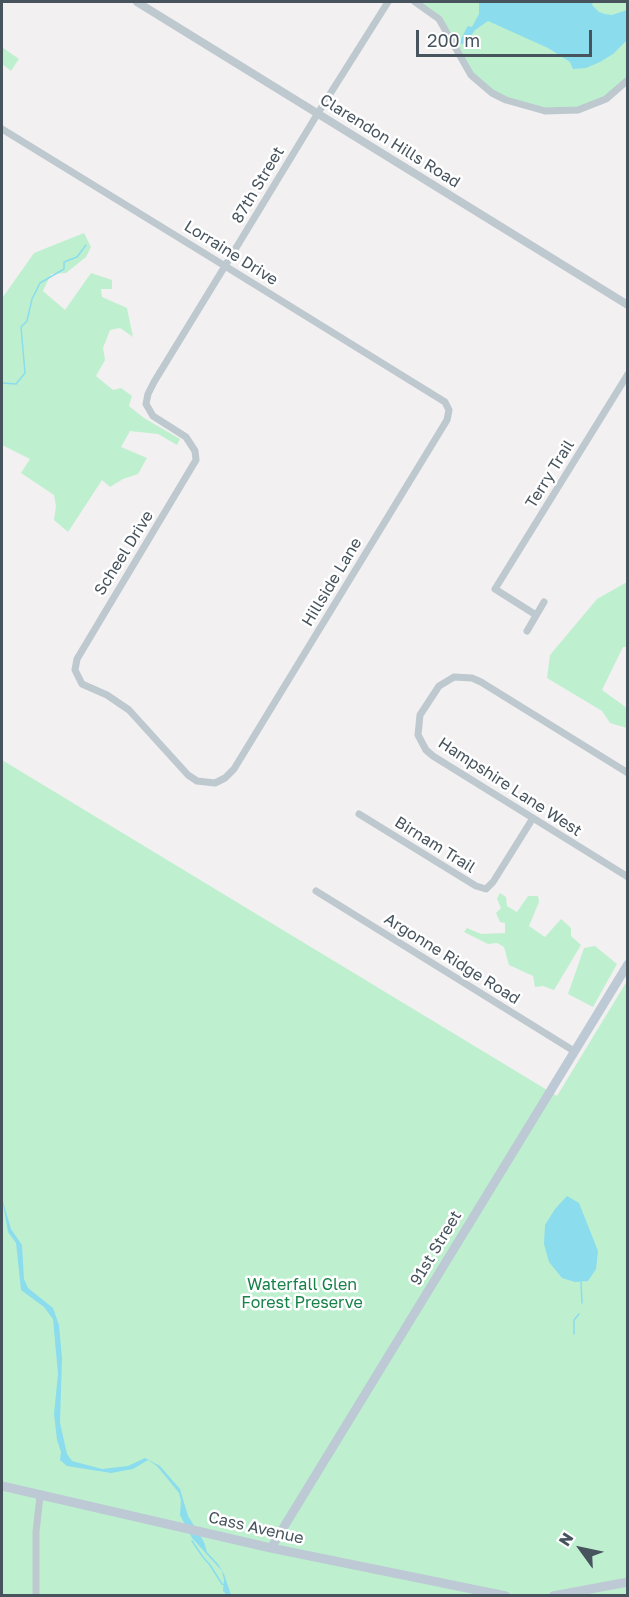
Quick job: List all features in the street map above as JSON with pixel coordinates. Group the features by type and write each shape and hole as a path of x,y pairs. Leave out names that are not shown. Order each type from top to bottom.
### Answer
{"main road":[{"name":"91st Street","path":"271,1548 627,964"},
{"name":"Cass Avenue","path":"2,1486 271,1548 506,1596"},
{"path":"553,1596 627,1582"}],"street":[{"name":"Clarendon Hills Road","path":"137,2 627,305"},
{"name":"87th Street","path":"195,451 186,437 153,416 146,404 148,394 388,2"},
{"path":"415,2 439,19 471,75 486,89 506,100 544,111 570,111 606,99 625,83"},
{"name":"Lorraine Drive","path":"2,129 445,402"},
{"name":"Terry Trail","path":"536,615 495,589 627,374"},
{"name":"Hillside Lane","path":"75,670 85,686 107,695 129,711 192,778 214,783 229,775 447,420 449,410 445,402"},
{"name":"Scheel Drive","path":"75,670 77,658 83,646 192,469 196,460 195,451"},
{"path":"527,631 544,602"},
{"name":"Hampshire Lane West","path":"627,773 477,680 454,677 439,686 420,715 418,735 426,750 433,756 627,877"},
{"name":"Birnam Trail","path":"359,814 476,886 486,889 493,882 533,818"},
{"name":"Argonne Ridge Road","path":"315,891 574,1051"},
{"path":"36,1596 36,1532 40,1496"}],"green space":[{"path":"415,2 627,2 627,80 622,86 587,107 547,111 506,100 476,80 439,19"},
{"path":"2,47 19,59 11,71 2,64"},
{"path":"84,233 91,247 86,257 66,273 51,274 43,291 65,310 91,273 112,280 112,289 101,289 102,297 127,308 133,337 120,328 110,330 103,348 105,360 96,376 113,390 121,388 132,396 129,406 144,418 180,439 177,445 158,434 130,431 121,447 147,458 138,474 110,487 102,480 68,532 54,520 56,506 54,495 21,473 30,459 2,445 2,306 3,297 34,253"},
{"path":"627,582 627,647 623,647 602,690 627,708 627,728 610,723 602,711 547,678 550,655 597,599"},
{"name":"Waterfall Glen Forest Preserve","path":"2,760 557,1096 627,981 627,1595 2,1595"},
{"path":"500,893 506,897 507,906 517,912 528,896 538,896 539,902 529,926 545,937 561,919 571,928 571,936 581,945 554,990 543,986 535,987 533,976 509,965 504,947 497,943 488,944 464,932 467,928 481,934 505,933 505,923 500,922 496,913 501,908 497,899"},
{"path":"595,946 617,964 593,1007 568,994 584,948"}],"water":[{"path":"480,2 593,2 592,5 599,12 605,14 612,15 627,10 627,40 613,54 600,62 586,68 573,69 570,62 548,48 488,21 475,30 466,43 461,44 459,43 466,29 468,26 472,27 479,14"},
{"path":"567,1196 579,1203 598,1251 596,1269 588,1281 575,1282 562,1278 549,1262 544,1244 545,1225"},
{"path":"2,1198 11,1229 22,1245 24,1279 28,1288 53,1308 59,1325 62,1358 60,1423 67,1454 72,1461 102,1469 128,1466 145,1458 160,1466 180,1489 188,1516 204,1542 207,1552 218,1564 224,1574 231,1595 223,1591 222,1571 192,1538 180,1515 179,1493 157,1466 148,1460 133,1469 111,1473 67,1466 60,1460 61,1452 54,1414 58,1374 53,1319 44,1307 21,1290 16,1243 8,1232"}],"waterway":[{"path":"2,383 16,384 25,373 21,327 27,321 32,299 40,283 64,269 64,262 77,257 86,245"},
{"path":"581,1282 582,1303"},
{"path":"574,1334 574,1320 579,1314"},
{"path":"192,1541 222,1584 225,1585"}]}
